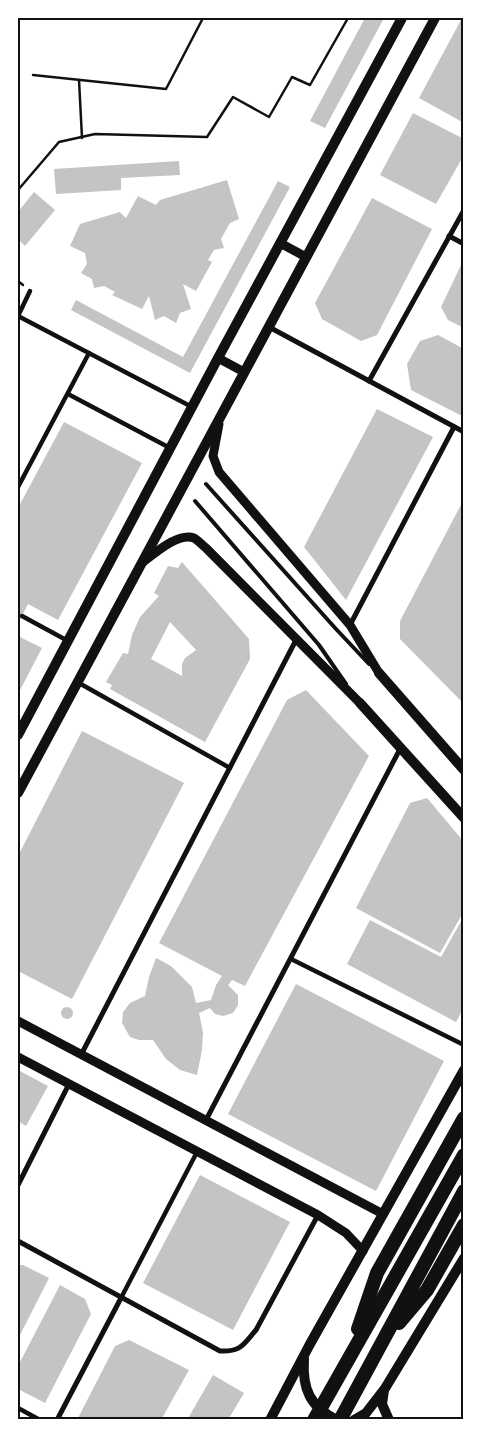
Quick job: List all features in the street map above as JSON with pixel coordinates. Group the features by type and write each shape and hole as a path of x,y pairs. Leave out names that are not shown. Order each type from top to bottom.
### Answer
{"highway":[{"path":"348,1360 377,1274 464,1118"},
{"path":"314,1420 464,1155"},
{"path":"339,1420 464,1191"},
{"path":"380,1347 427,1290 464,1225"}],"main road":[{"path":"18,735 218,358 402,18"},
{"path":"18,793 435,18"},
{"path":"379,673 464,770"},
{"path":"360,703 464,818"},
{"path":"270,1420 310,1344 464,1070"},
{"path":"354,1420 366,1413 384,1390 464,1258"},
{"path":"310,1344 304,1359 303,1375 306,1390 314,1404 326,1414 339,1420"},
{"path":"384,1390 382,1404 389,1420"}],"street":[{"path":"369,381 464,210"},
{"path":"449,236 464,244"},
{"path":"280,243 306,257"},
{"path":"30,291 18,316 192,407"},
{"path":"268,327 464,432"},
{"path":"18,487 89,353"},
{"path":"218,358 244,372"},
{"path":"68,394 170,448"},
{"path":"224,410 217,432 213,456 219,472 350,625 379,673"},
{"path":"350,625 454,427"},
{"path":"140,564 160,549 180,538 193,538 206,548 360,703"},
{"path":"22,616 68,641"},
{"path":"82,1053 296,640"},
{"path":"77,682 230,768"},
{"path":"206,1120 400,749"},
{"path":"291,959 464,1045"},
{"path":"18,1021 82,1053 383,1214"},
{"path":"18,1058 318,1215 346,1232 363,1251"},
{"path":"18,1185 69,1084"},
{"path":"58,1420 197,1152"},
{"path":"18,1241 220,1351 232,1352 243,1346 256,1330 318,1215"},
{"path":"18,1408 40,1420"}],"lane":[{"path":"206,484 336,630 379,673"},
{"path":"195,501 319,645 360,703"}],"path":[{"path":"33,75 166,89 203,18"},
{"path":"18,190 59,142 95,134 207,137 233,96 269,117 292,77 310,85 348,18"},
{"path":"80,80 82,138"}],"building":[{"path":"365,18 384,18 325,128 310,121"},
{"path":"462,18 464,18 464,123 419,98"},
{"path":"413,113 464,139 464,155 436,204 380,175"},
{"path":"179,161 180,175 121,178 121,190 56,194 54,169"},
{"path":"227,180 239,219 230,223 221,239 224,248 214,250 208,260 212,262 196,291 183,284 191,309 180,313 176,323 164,316 155,320 149,296 142,309 112,295 115,292 104,286 94,288 92,279 81,273 87,264 85,253 70,246 80,224 120,212 126,218 138,196 156,205 160,200"},
{"path":"278,181 290,187 190,373 71,310 76,300 183,357"},
{"path":"34,192 55,210 25,246 18,239 18,212"},
{"path":"372,198 432,229 377,335 361,341 322,319 315,303"},
{"path":"461,265 464,265 464,328 448,320 441,307"},
{"path":"438,335 464,349 464,417 411,390 407,364 420,341"},
{"path":"377,409 433,437 346,600 304,547"},
{"path":"64,422 142,463 58,620 28,604 18,624 18,508"},
{"path":"464,499 464,704 400,639 400,621"},
{"path":"182,562 249,639 250,659 205,742 110,689 112,685 106,682 123,653 128,654 132,635 140,617 159,596 154,593 168,566 178,568","holes":["170,622 196,650 185,658 182,664 182,676 151,659"]},
{"path":"18,636 42,648 18,694"},
{"path":"306,690 369,756 245,986 232,980 228,985 238,995 238,1005 233,1013 223,1016 215,1014 210,1008 199,1013 203,1032 197,1075 180,1070 166,1059 153,1040 139,1040 130,1037 122,1023 123,1012 130,1003 145,996 156,958 171,966 192,987 196,1003 211,1000 216,985 222,976 159,943 287,700"},
{"path":"82,731 184,783 72,999 18,971 18,856"},
{"path":"427,798 464,842 464,911 440,953 356,908 410,803"},
{"path":"464,916 464,1007 456,1022 347,964 370,920 441,957"},
{"path":"296,984 444,1061 376,1191 228,1114"},
{"path":"65,1007 69,1007 73,1013 69,1019 65,1019 61,1015 61,1011"},
{"path":"18,1070 48,1086 26,1126 18,1121"},
{"path":"200,1175 290,1222 233,1330 143,1283"},
{"path":"18,1265 23,1265 49,1278 18,1339"},
{"path":"60,1285 85,1299 91,1314 45,1403 18,1389 18,1366"},
{"path":"129,1340 189,1370 161,1420 77,1420 115,1346"},
{"path":"213,1375 244,1393 228,1420 187,1420"}]}
